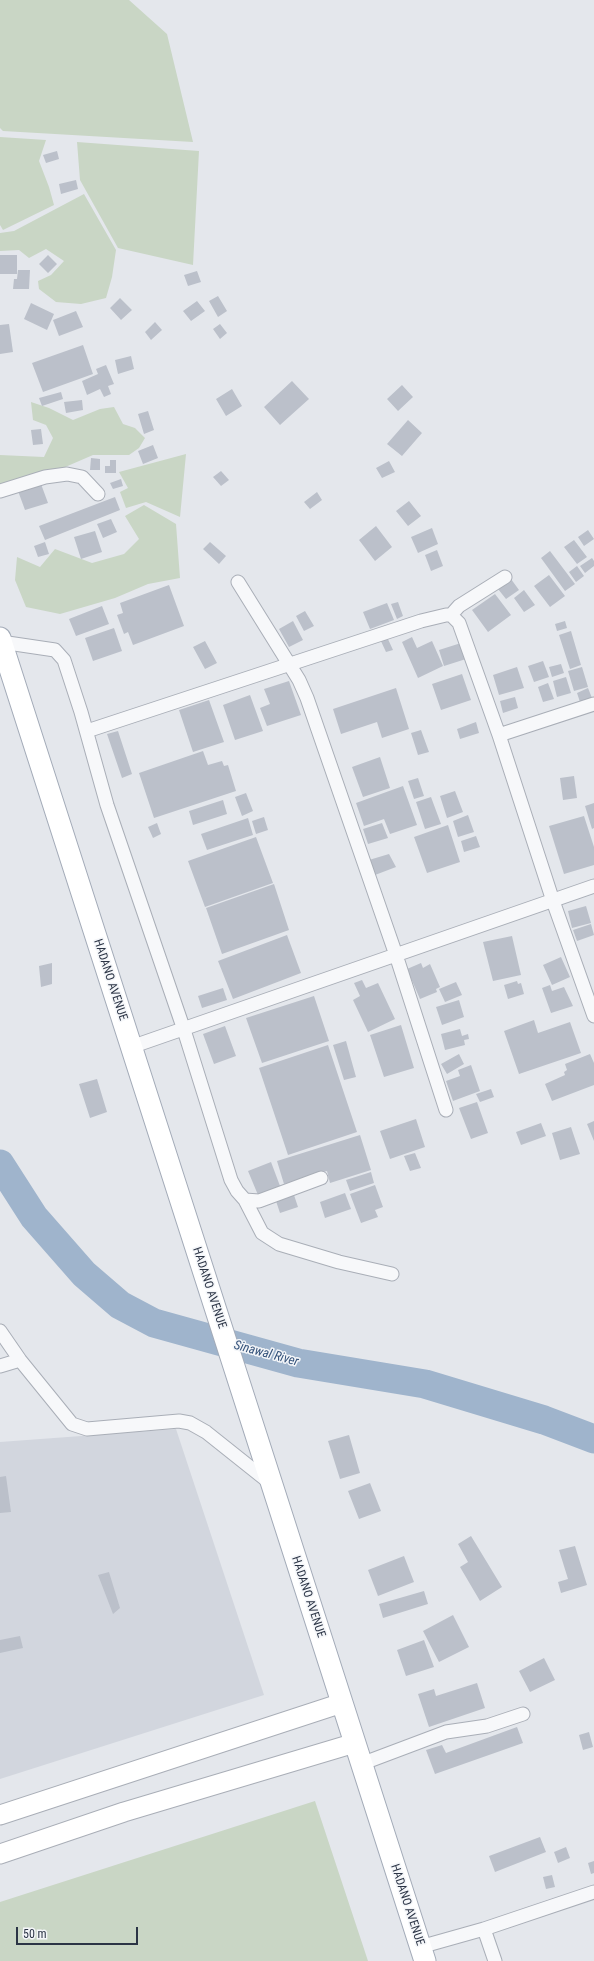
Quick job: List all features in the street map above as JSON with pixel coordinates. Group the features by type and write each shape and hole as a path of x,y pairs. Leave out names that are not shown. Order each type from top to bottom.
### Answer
{"main road":[{"name":"HADANO AVENUE","path":"2,649 423,1954"}],"street":[{"path":"0,491 45,477 67,474 82,477 98,494"},
{"path":"87,731 421,621 451,615 459,606 505,577"},
{"path":"238,582 290,665 307,698 323,740 396,955 446,1110"},
{"path":"451,615 459,623 499,735 553,901 594,1016"},
{"path":"2,649 50,649 59,653 64,660 87,731 107,805 184,1030 231,1180 236,1191 245,1200 262,1232 279,1244 339,1262 392,1274"},
{"path":"499,735 594,704"},
{"path":"131,1047 184,1030 594,886"},
{"path":"245,1200 252,1201 266,1199 320,1178"},
{"path":"0,1331 20,1360 66,1418 79,1428 98,1429 179,1421 190,1423 206,1432 272,1484"},
{"path":"0,1366 20,1360"},
{"path":"0,1815 342,1704"},
{"path":"361,1764 446,1732 487,1726 523,1714"},
{"path":"0,1854 124,1812 355,1744"},
{"path":"423,1954 484,1929 594,1892"},
{"path":"484,1929 495,1961"}],"shaded area":[{"path":"176,1429 264,1695 0,1779 0,1442"}],"green space":[{"path":"0,0 129,0 167,34 193,142 3,131 0,128"},
{"path":"0,137 46,140 39,161 54,205 3,230 0,225"},
{"path":"77,142 199,151 193,265 118,248 80,180"},
{"path":"84,194 116,250 112,277 106,298 81,304 56,302 39,289 38,281 51,275 64,261 46,249 29,258 19,250 0,251 0,233 14,231"},
{"path":"31,402 49,408 73,420 100,409 114,407 123,424 135,428 145,438 139,448 129,455 93,455 56,471 0,485 0,455 44,457 53,438 46,425 33,420"},
{"path":"186,454 180,517 146,502 126,508 120,492 128,488 119,472"},
{"path":"144,505 176,524 180,578 148,584 115,598 60,614 26,607 15,580 17,557 40,567 55,549 92,563 124,554 139,539 125,516"},
{"path":"315,1801 368,1961 0,1961 0,1902"}],"building":[{"path":"57,151 59,159 46,163 43,155"},
{"path":"76,180 78,189 61,194 59,184"},
{"path":"0,255 17,255 17,274 0,274"},
{"path":"48,255 57,264 48,273 39,264"},
{"path":"18,270 30,270 29,289 13,289 14,279 17,279"},
{"path":"197,271 201,282 188,286 184,275"},
{"path":"218,296 227,311 218,317 209,301"},
{"path":"120,298 132,310 121,320 110,308"},
{"path":"197,301 205,311 191,321 183,311"},
{"path":"31,303 54,314 47,330 24,319"},
{"path":"76,311 83,327 59,336 53,320"},
{"path":"155,322 162,330 151,340 145,332"},
{"path":"9,324 13,352 0,354 0,325"},
{"path":"220,324 227,333 220,339 213,329"},
{"path":"83,345 93,374 43,392 32,363"},
{"path":"131,356 134,369 118,374 115,360"},
{"path":"106,365 114,384 108,386 111,394 104,397 100,389 87,395 82,381 98,374 96,369"},
{"path":"292,381 309,399 280,425 264,407"},
{"path":"402,385 413,397 398,411 387,399"},
{"path":"232,389 242,406 226,416 216,399"},
{"path":"61,392 63,399 42,406 39,398"},
{"path":"82,400 83,410 66,413 64,402"},
{"path":"148,411 154,430 144,434 138,414"},
{"path":"408,420 422,433 402,456 387,444"},
{"path":"41,429 43,444 33,445 31,430"},
{"path":"153,445 158,458 143,464 138,451"},
{"path":"91,458 100,459 100,470 90,470"},
{"path":"110,460 116,460 116,473 105,473 105,466 110,466"},
{"path":"389,461 395,472 382,478 376,468"},
{"path":"221,471 229,480 221,486 213,477"},
{"path":"121,479 123,486 113,489 110,483"},
{"path":"41,484 48,503 25,510 18,491"},
{"path":"317,492 322,500 310,509 304,502"},
{"path":"115,497 120,510 45,540 39,526"},
{"path":"409,501 421,516 408,526 396,511"},
{"path":"111,519 117,532 103,538 97,524"},
{"path":"376,526 392,547 375,561 359,540"},
{"path":"432,528 438,544 418,553 411,537"},
{"path":"588,530 594,539 584,546 578,537"},
{"path":"95,531 102,552 81,559 74,537"},
{"path":"574,540 587,557 577,564 564,547"},
{"path":"45,542 49,554 38,557 34,546"},
{"path":"210,542 226,556 219,564 203,549"},
{"path":"437,550 443,566 431,571 425,555"},
{"path":"550,551 575,584 565,591 541,558"},
{"path":"592,558 594,561 594,566 585,573 580,566"},
{"path":"577,566 584,576 576,582 569,572"},
{"path":"549,575 565,596 550,607 534,586"},
{"path":"511,579 519,590 506,599 498,589"},
{"path":"169,585 184,626 133,645 128,632 124,634 117,615 123,613 120,603"},
{"path":"524,590 535,605 524,612 514,598"},
{"path":"495,594 511,615 488,632 472,610"},
{"path":"398,602 403,616 397,619 391,604"},
{"path":"387,603 394,620 370,629 363,612"},
{"path":"102,606 109,624 76,636 69,619"},
{"path":"305,611 314,626 304,631 296,616"},
{"path":"293,621 303,640 289,647 279,629"},
{"path":"565,621 567,628 557,631 555,624"},
{"path":"114,628 122,651 93,661 85,638"},
{"path":"571,631 581,665 570,669 559,635"},
{"path":"387,637 393,650 386,652 380,639"},
{"path":"412,637 417,648 432,641 443,666 418,678 402,642"},
{"path":"205,641 217,663 205,669 193,647"},
{"path":"461,643 466,659 444,666 439,650"},
{"path":"543,661 549,677 534,682 528,666"},
{"path":"561,664 564,673 552,677 549,667"},
{"path":"517,667 524,688 499,695 493,675"},
{"path":"582,667 588,687 574,691 568,671"},
{"path":"462,674 471,700 441,710 432,684"},
{"path":"566,677 571,693 557,697 553,681"},
{"path":"289,681 301,715 267,726 260,708 270,704 264,689"},
{"path":"548,683 554,699 543,702 538,687"},
{"path":"396,688 409,729 382,738 377,722 341,734 333,709"},
{"path":"588,688 592,698 580,702 577,693"},
{"path":"250,695 263,731 235,740 223,705"},
{"path":"515,697 518,708 503,713 500,701"},
{"path":"209,700 224,742 193,752 179,710"},
{"path":"476,722 479,733 460,739 457,729"},
{"path":"421,730 429,752 418,755 411,733"},
{"path":"118,731 132,774 122,778 107,734"},
{"path":"203,751 208,765 222,761 224,766 228,765 236,791 154,818 139,773"},
{"path":"380,757 390,788 363,797 352,767"},
{"path":"574,776 577,798 563,800 560,778"},
{"path":"418,778 424,796 414,799 408,781"},
{"path":"403,786 417,825 390,834 384,819 364,826 356,803"},
{"path":"455,791 463,812 447,818 440,796"},
{"path":"246,793 253,811 242,816 235,797"},
{"path":"431,797 441,824 425,829 416,802"},
{"path":"223,800 227,814 193,825 189,811"},
{"path":"594,803 594,828 592,829 585,806"},
{"path":"468,815 474,832 458,837 453,821"},
{"path":"584,816 594,847 594,865 564,874 549,826"},
{"path":"264,817 268,830 256,834 252,821"},
{"path":"248,818 253,835 207,850 201,834"},
{"path":"157,823 161,834 153,838 148,827"},
{"path":"382,823 388,838 368,844 363,829"},
{"path":"448,825 460,862 427,873 414,837"},
{"path":"476,836 480,847 464,852 461,841"},
{"path":"256,837 273,883 205,907 188,861"},
{"path":"389,854 396,867 375,875 369,860"},
{"path":"274,884 289,930 222,954 206,908"},
{"path":"586,906 591,923 572,928 568,911"},
{"path":"591,924 594,935 577,941 573,930"},
{"path":"287,935 301,973 233,999 218,961"},
{"path":"512,936 521,975 493,981 483,942"},
{"path":"561,957 570,977 552,985 543,965"},
{"path":"52,963 52,984 41,987 39,966"},
{"path":"421,963 423,968 430,964 440,987 436,989 437,992 420,999 407,969"},
{"path":"362,980 366,988 378,983 395,1019 368,1032 353,1000 360,996 354,983"},
{"path":"517,981 518,984 521,983 524,994 508,999 504,985"},
{"path":"456,982 462,995 445,1002 439,989"},
{"path":"550,985 552,991 564,987 573,1006 551,1013 542,988"},
{"path":"223,988 227,1000 202,1008 198,996"},
{"path":"314,996 329,1041 262,1063 246,1018"},
{"path":"459,1000 464,1017 442,1025 436,1007"},
{"path":"534,1020 538,1033 570,1022 581,1053 519,1074 504,1031"},
{"path":"401,1025 414,1068 384,1077 370,1035"},
{"path":"225,1026 236,1056 214,1064 203,1034"},
{"path":"460,1029 462,1036 468,1034 469,1039 464,1040 465,1045 445,1050 441,1034"},
{"path":"346,1041 356,1077 344,1080 333,1045"},
{"path":"328,1045 357,1132 288,1155 259,1068"},
{"path":"459,1054 464,1064 447,1074 441,1064"},
{"path":"590,1054 594,1063 594,1085 552,1101 545,1084 565,1075 564,1072 567,1070 565,1064"},
{"path":"471,1065 480,1091 453,1101 446,1081 460,1076 458,1070"},
{"path":"97,1079 107,1112 90,1118 79,1084"},
{"path":"491,1089 494,1097 480,1102 476,1094"},
{"path":"477,1102 488,1133 471,1139 459,1108"},
{"path":"416,1119 425,1147 390,1159 380,1131"},
{"path":"594,1121 594,1141 587,1124"},
{"path":"541,1123 546,1136 521,1145 516,1132"},
{"path":"571,1127 580,1154 560,1160 552,1133"},
{"path":"360,1135 371,1170 330,1183 327,1171 284,1184 277,1161"},
{"path":"415,1153 421,1168 410,1171 404,1156"},
{"path":"271,1162 280,1186 258,1195 248,1171"},
{"path":"371,1172 374,1183 350,1191 346,1180"},
{"path":"375,1185 383,1207 375,1210 378,1217 361,1223 350,1194"},
{"path":"293,1192 298,1207 280,1213 275,1198"},
{"path":"345,1193 351,1209 325,1218 320,1202"},
{"path":"349,1435 360,1473 340,1479 328,1441"},
{"path":"6,1476 11,1512 0,1513 0,1477"},
{"path":"370,1483 381,1511 359,1519 348,1491"},
{"path":"471,1536 502,1587 480,1601 460,1567 468,1562 458,1544"},
{"path":"575,1546 587,1585 561,1593 558,1582 568,1579 559,1550"},
{"path":"404,1556 414,1582 378,1596 368,1570"},
{"path":"109,1572 120,1608 113,1614 98,1575"},
{"path":"424,1591 428,1604 383,1618 379,1604"},
{"path":"453,1615 469,1647 439,1662 423,1631"},
{"path":"20,1636 23,1648 0,1653 0,1640"},
{"path":"424,1640 434,1667 406,1676 397,1650"},
{"path":"544,1658 555,1680 530,1692 519,1671"},
{"path":"477,1683 485,1708 429,1727 418,1694 434,1689 436,1696"},
{"path":"517,1727 523,1743 435,1774 426,1750 442,1745 446,1753"},
{"path":"589,1732 593,1747 583,1750 579,1735"},
{"path":"540,1837 546,1852 495,1872 489,1856"},
{"path":"566,1847 570,1858 558,1863 554,1852"},
{"path":"594,1861 594,1873 591,1874 588,1863"},
{"path":"552,1875 555,1887 546,1889 543,1877"}],"waterway":[{"name":"Sinawal River","path":"0,1164 34,1217 84,1274 120,1305 154,1323 298,1363 425,1384 544,1420 594,1439"}]}
